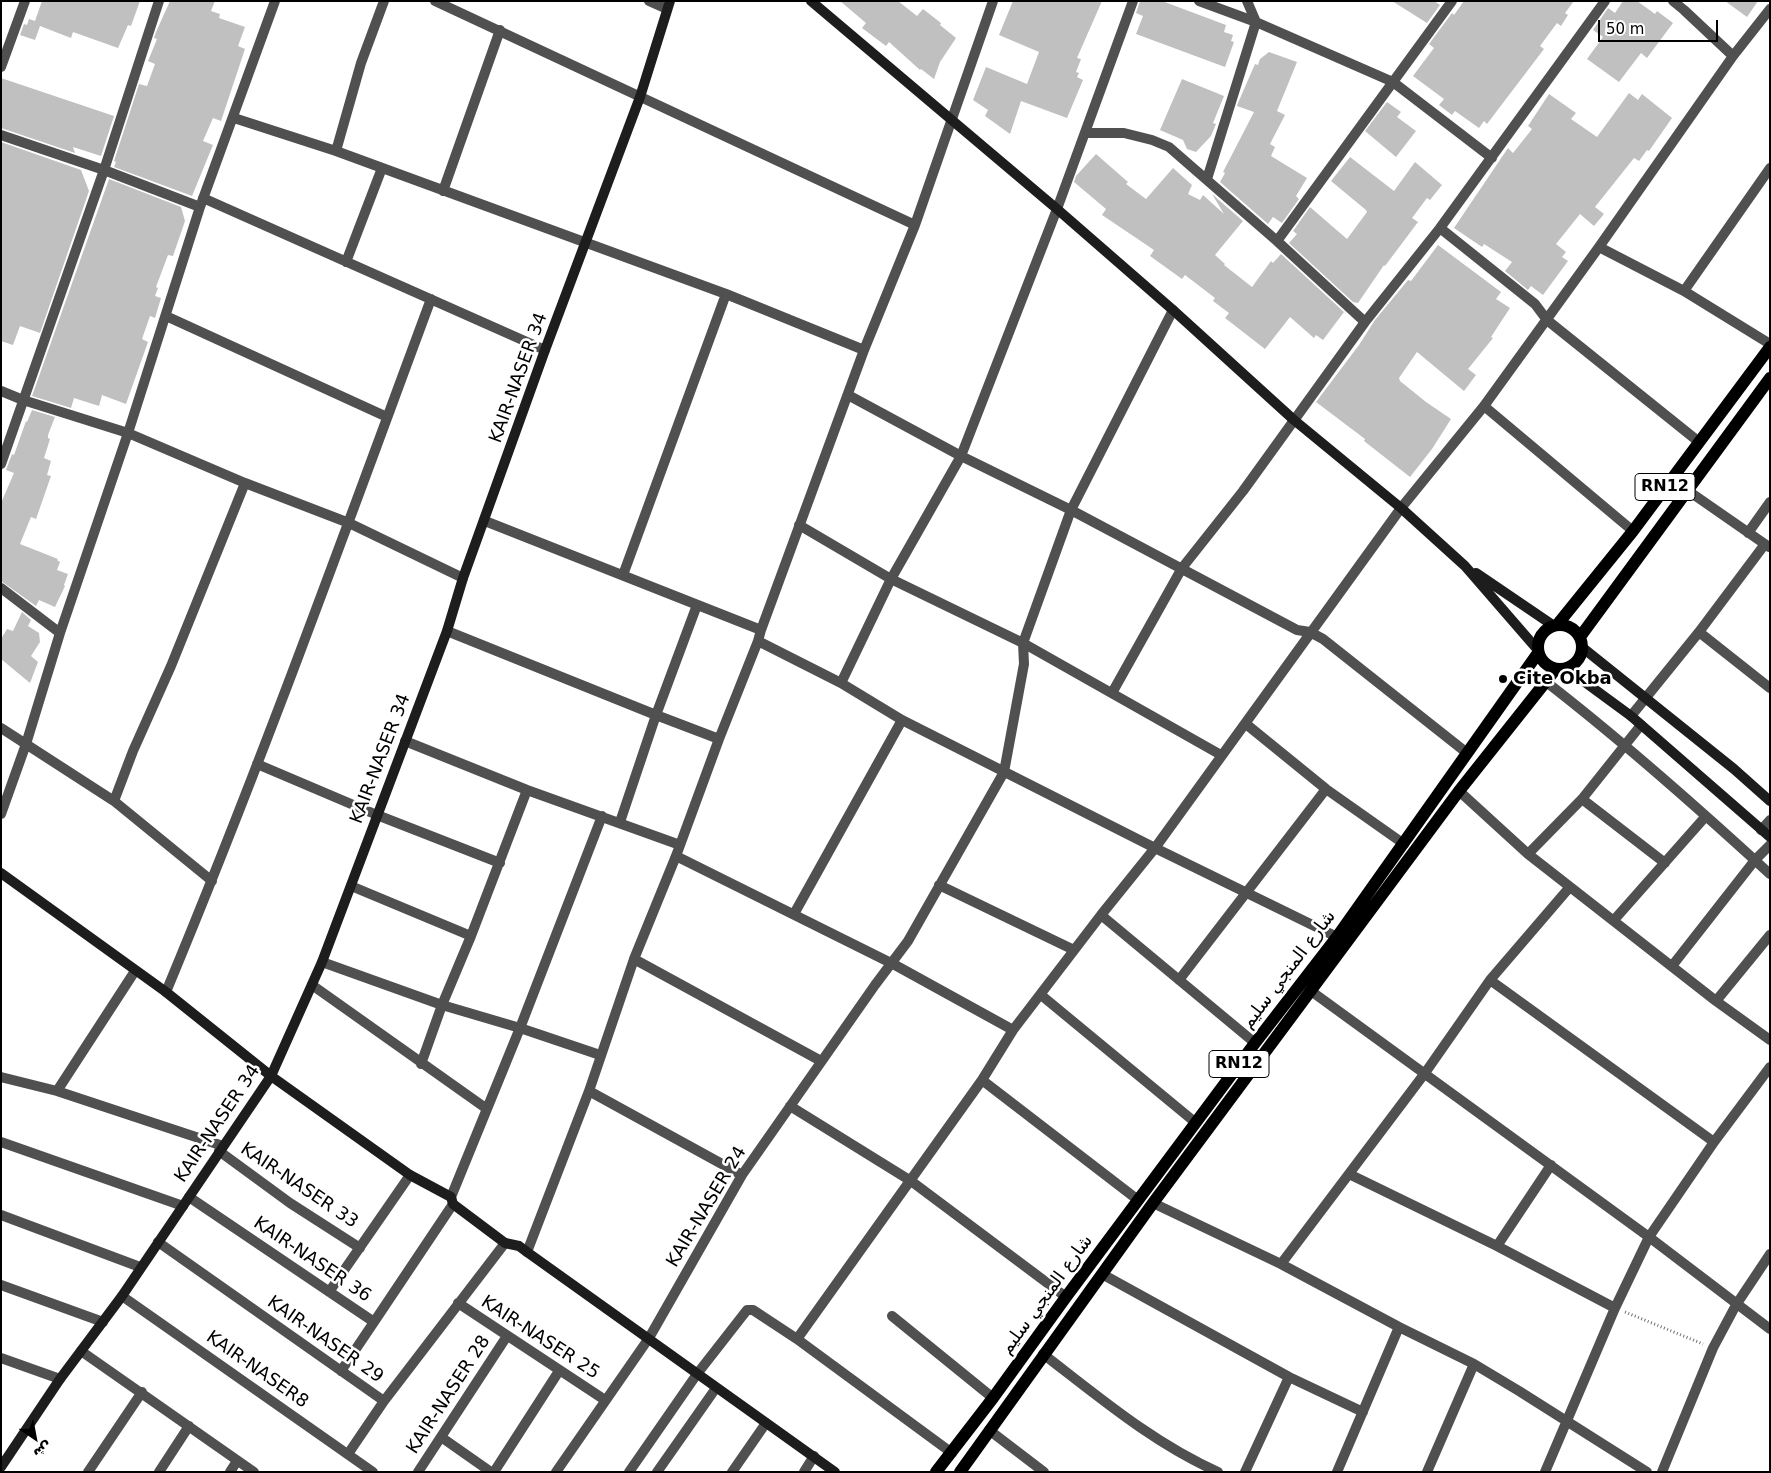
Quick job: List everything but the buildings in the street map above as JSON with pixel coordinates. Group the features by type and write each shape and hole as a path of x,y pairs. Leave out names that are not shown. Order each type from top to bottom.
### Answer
{"main road":[{"name":"RN12","path":"1537,651 1540,637 1544,632 1556,625 1633,530 1770,345"},
{"name":"RN12","path":"1561,669 1576,663 1580,658 1581,642 1687,490 1770,378"},
{"path":"1556,625 1567,626 1575,631 1581,642"},
{"path":"1537,651 1542,661 1548,667 1561,669"},
{"name":"شارع المنجي سليم","path":"936,1472 993,1398 1255,1043 1337,937 1404,844 1537,651"},
{"name":"شارع المنجي سليم","path":"960,1472 1153,1203 1459,791 1545,681 1561,669"}],"street":[{"path":"1,67 25,1"},
{"path":"1,464 104,170 159,1"},
{"path":"1,814 26,744 60,633 128,433 201,203 234,118 275,1"},
{"path":"336,151 361,63 384,1"},
{"path":"435,1 916,225"},
{"path":"649,1 668,5"},
{"path":"812,1 1057,209 1173,310 1294,420 1400,508 1465,566 1537,651"},
{"path":"527,1252 589,1090 634,958 676,856 719,739 758,641 864,350 916,225 993,1"},
{"path":"841,683 891,579 961,456 1057,209 1134,1"},
{"path":"1199,1 1256,22 1394,82 1492,158"},
{"path":"1207,179 1256,22 1246,1"},
{"path":"1278,241 1452,1"},
{"path":"1112,693 1182,568 1243,491 1365,322 1440,228 1606,1"},
{"path":"1673,1 1733,56"},
{"name":"KAIR-NASER 34","path":"1,1467 60,1379 122,1296 271,1076 322,962 447,631 463,578 485,522 545,350 640,97 668,5"},
{"path":"797,1339 982,1080 1013,1030 1155,848 1400,508 1484,406 1599,247 1733,56 1770,9"},
{"path":"443,191 500,30"},
{"path":"234,118 336,151 726,294 864,350"},
{"path":"1085,133 1124,133 1152,140 1168,148 1207,179 1278,241 1365,322"},
{"path":"1,135 201,203 346,262 545,350"},
{"path":"346,262 382,168"},
{"path":"1684,291 1770,168"},
{"path":"1440,228 1535,304 1547,320 1699,442"},
{"path":"1599,247 1684,291 1770,345"},
{"path":"623,575 726,294"},
{"path":"166,992 212,882 349,523 431,299"},
{"path":"1023,643 1071,510 1173,310"},
{"path":"166,316 388,417"},
{"path":"1,391 23,400 128,433 245,483 349,523 463,578"},
{"path":"848,395 961,456 1071,510 1297,630 1310,632 1323,639 1467,753"},
{"path":"1484,406 1633,530"},
{"path":"114,801 245,483"},
{"path":"1631,716 1767,546 1687,490"},
{"path":"1748,533 1770,502"},
{"path":"485,522 761,630"},
{"path":"800,525 891,579 1023,643 1221,755"},
{"path":"1465,566 1556,625"},
{"path":"1,588 60,633"},
{"path":"620,822 656,715 697,605"},
{"path":"447,631 719,739"},
{"path":"1699,632 1770,688"},
{"path":"758,641 841,683 902,720 1245,893 1337,937"},
{"path":"1581,642 1645,698 1734,769 1770,801"},
{"name":"KAIR-NASER 24","path":"556,1472 649,1338 742,1175 890,963 912,936 1004,772 1024,664 1023,643"},
{"path":"1561,669 1631,716 1770,837"},
{"path":"1545,681 1625,745 1770,874"},
{"path":"794,914 902,720"},
{"path":"1246,724 1326,789 1404,844"},
{"path":"1528,854 1582,800 1641,725"},
{"path":"1,728 114,801 212,882"},
{"path":"405,741 528,790 680,845"},
{"path":"257,764 377,815 500,863"},
{"path":"1178,980 1326,789"},
{"path":"422,1064 442,1005 528,790"},
{"path":"1459,791 1528,854 1570,888 1614,920 1716,1001 1770,1040"},
{"path":"1582,800 1665,863"},
{"name":"KAIR-NASER 36","path":"189,1197 374,1322 452,1201 602,816"},
{"path":"1614,920 1706,816"},
{"path":"1761,830 1770,820"},
{"path":"1672,966 1755,860 1770,845"},
{"path":"676,856 890,963 1013,1030"},
{"path":"1,873 134,971 166,992 271,1076 410,1175 452,1201 505,1243 519,1246 835,1472"},
{"path":"939,885 1074,950"},
{"path":"351,886 471,936"},
{"path":"1281,1264 1425,1073 1490,980 1570,888"},
{"path":"1101,915 1255,1043"},
{"path":"1716,1001 1770,935"},
{"path":"634,958 821,1061"},
{"path":"322,962 442,1005 520,1028 600,1055"},
{"path":"57,1091 134,971"},
{"path":"1490,980 1714,1142"},
{"path":"312,985 487,1109"},
{"path":"1311,991 1649,1237 1770,1329"},
{"path":"1040,995 1196,1123"},
{"path":"1545,1472 1649,1237 1714,1142 1770,1067"},
{"name":"KAIR-NASER 33","path":"1,1077 57,1091 221,1149 290,1203 360,1248"},
{"path":"982,1080 1138,1200"},
{"path":"589,1090 742,1175"},
{"path":"790,1106 911,1181 1066,1297"},
{"path":"1,1142 183,1206"},
{"path":"1497,1246 1550,1165"},
{"path":"1349,1174 1497,1246 1616,1308"},
{"path":"329,1292 410,1175"},
{"path":"1153,1203 1281,1264 1399,1327 1474,1364 1567,1420 1647,1472"},
{"path":"1,1215 140,1268"},
{"name":"KAIR-NASER 29","path":"158,1242 384,1401 505,1243"},
{"path":"1662,1472 1713,1348 1736,1305 1770,1254"},
{"path":"1102,1274 1289,1377 1363,1412"},
{"path":"1,1284 103,1322"},
{"name":"KAIR-NASER8","path":"122,1296 348,1454 369,1471"},
{"name":"KAIR-NASER 25","path":"458,1303 605,1400"},
{"path":"629,1472 697,1374 747,1310 752,1310 797,1339 952,1452"},
{"path":"892,1316 993,1398"},
{"path":"341,1370 374,1322"},
{"path":"1336,1472 1399,1327"},
{"name":"KAIR-NASER 28","path":"418,1472 507,1336"},
{"path":"81,1351 254,1472"},
{"path":"1043,1354 1147,1432 1190,1459 1218,1472"},
{"path":"1,1358 60,1379"},
{"path":"1427,1472 1474,1364"},
{"path":"441,1437 493,1472 559,1371"},
{"path":"1245,1472 1289,1377"},
{"path":"657,1472 716,1388"},
{"path":"88,1472 142,1392"},
{"path":"348,1454 384,1401"},
{"path":"732,1472 766,1423"},
{"path":"159,1472 189,1426"},
{"path":"989,1430 1044,1472"},
{"path":"804,1472 814,1456"},
{"path":"230,1472 237,1461"}],"path":[{"path":"1616,1308 1713,1348"}],"place":[{"name":"Cite Okba","path":"1503,679"}]}
